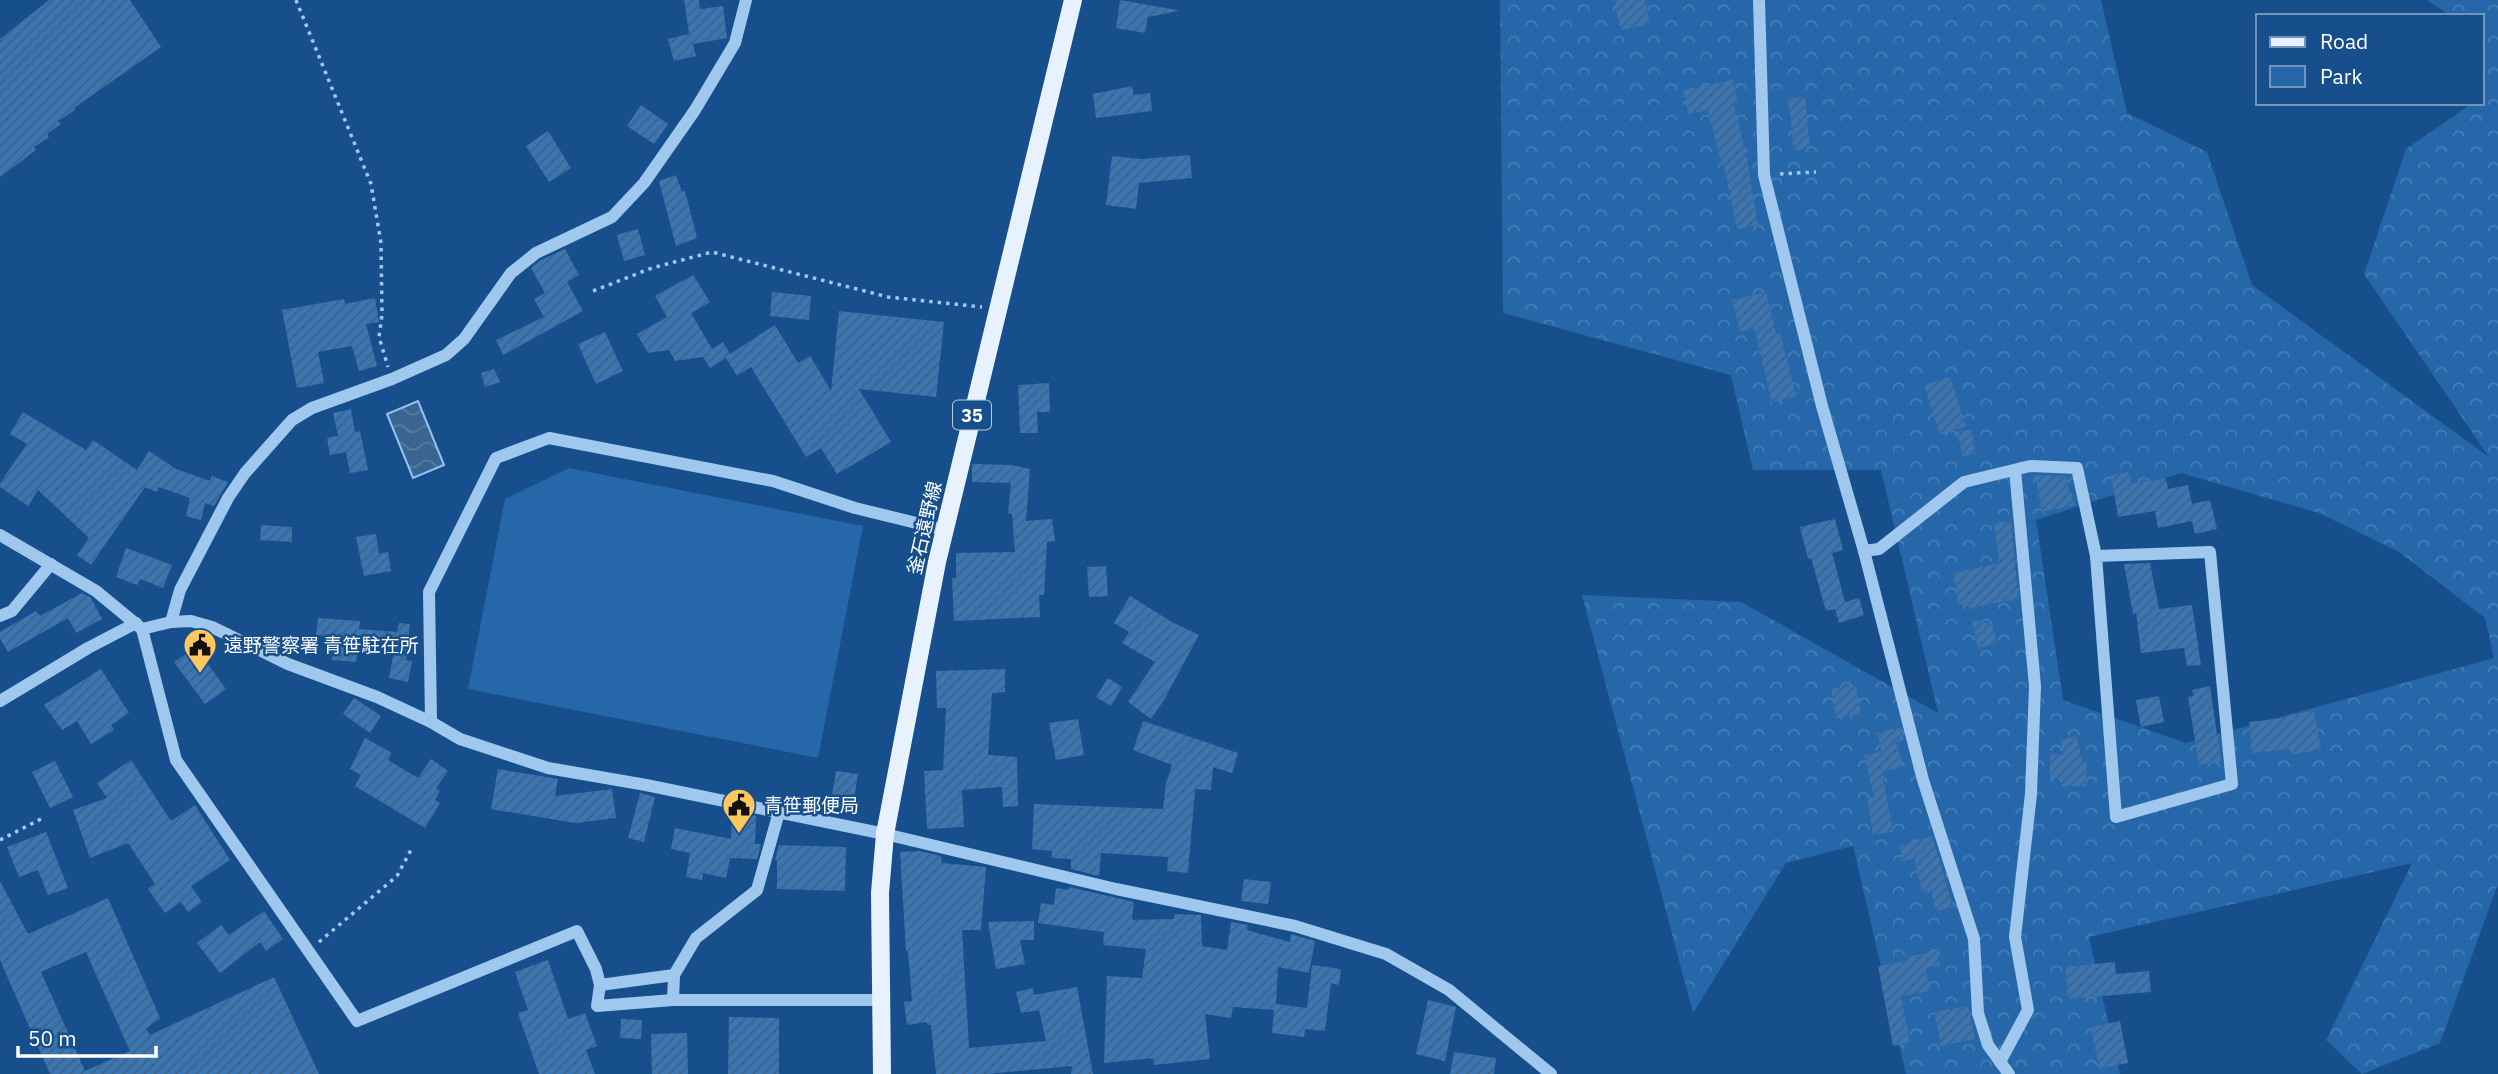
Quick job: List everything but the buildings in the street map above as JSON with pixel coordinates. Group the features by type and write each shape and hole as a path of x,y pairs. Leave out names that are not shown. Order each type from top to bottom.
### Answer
{"main road":[{"name":"釜石遠野線","path":"882,1074 880,892 885,834 945,530 1073,0"}],"street":[{"path":"171,622 180,590 228,498 245,473 292,419 312,408 392,379 446,355 464,339 511,273 536,253 612,217 644,183 702,99 735,43 746,0"},
{"path":"1759,0 1764,175 1822,406 1864,551 1923,780 1974,939 1978,1013 1988,1045 2009,1074"},
{"path":"431,722 429,592 496,458 549,438 773,481 856,508 945,530"},
{"path":"1864,551 1880,549 1964,482 2030,466 2077,468 2096,556 2116,817 2232,784 2210,552 2096,556"},
{"path":"2000,1062 2028,1010 2015,937 2031,794 2035,686 2015,470"},
{"path":"0,534 96,591 139,626 176,760 357,1020 577,931 596,969 600,985 597,1006 673,1000 881,1000"},
{"path":"0,616 12,611 51,564"},
{"path":"0,701 88,648 139,626 191,621 212,627 288,664 377,697 460,739 548,768 646,785 885,834 1116,889 1295,926 1386,954 1449,990 1551,1074"},
{"path":"673,1000 674,975 696,938 757,890 779,812"},
{"path":"600,985 674,975"}],"path":[{"path":"296,0 371,184 381,243 382,315 379,337 392,379"},
{"path":"1764,175 1816,172"},
{"path":"593,291 652,268 712,253 888,297 998,308"},
{"path":"0,840 43,818"},
{"path":"310,950 397,876 412,848"}],"green space":[{"path":"1500,0 2101,0 2127,113 2207,152 2252,285 2489,457 2364,274 2406,149 2467,105 2484,105 2484,14 2446,14 2427,0 2498,0 2498,884 2440,1043 2362,1074 2326,1040 2412,863 2089,937 2120,1074 1906,1074 1853,846 1786,863 1693,1013 1582,595 1741,602 1938,713 1881,470 1753,470 1731,375 1503,313","holes":["2181,473 2319,513 2399,552 2485,618 2494,658 2186,743 2063,700 2036,520"]},
{"path":"569,468 863,526 818,758 468,689 505,499"}],"water":[{"path":"418,401 444,465 413,478 387,414"}],"place":[{"name":"遠野警察署 青笹駐在所","path":"200,675"},
{"name":"青笹郵便局","path":"739,835"}]}
